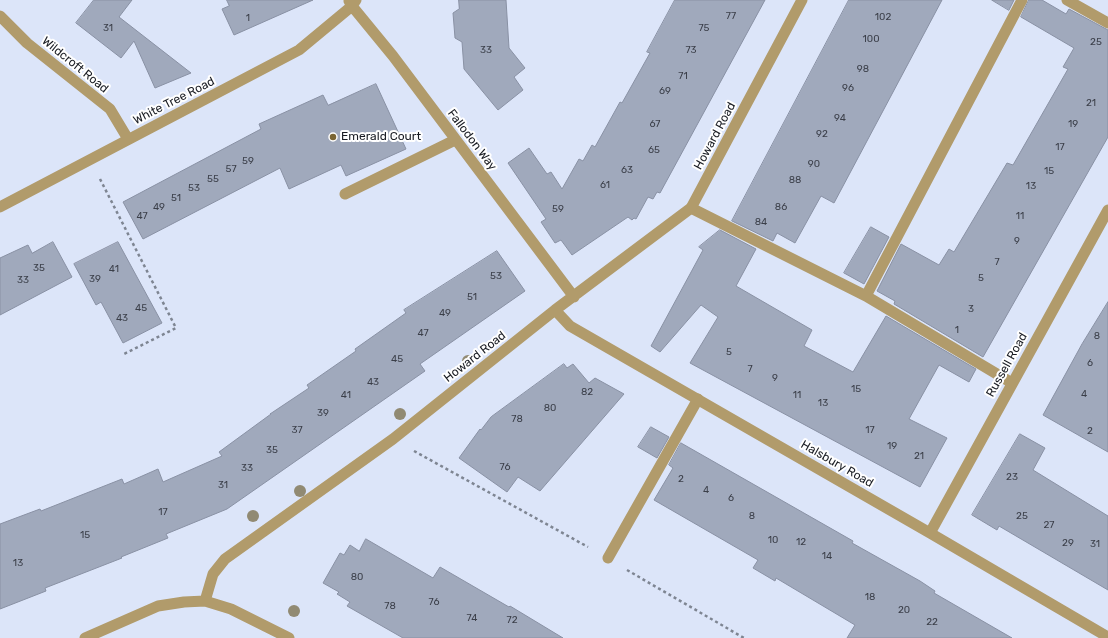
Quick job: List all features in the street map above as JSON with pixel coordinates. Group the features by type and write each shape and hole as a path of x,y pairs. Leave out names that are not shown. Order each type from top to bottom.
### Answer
{"street":[{"name":"Howard Road","path":"205,601 213,574 225,559 393,439 555,310 691,208 802,0"},
{"path":"866,296 1022,0"},
{"path":"1067,0 1108,23"},
{"name":"White Tree Road","path":"0,207 299,50 352,2"},
{"name":"Fallodon Way","path":"352,2 574,297"},
{"name":"Wildcroft Road","path":"0,16 27,43 110,109 128,139"},
{"path":"345,194 456,140"},
{"path":"691,208 866,296 1012,383"},
{"name":"Russell Road","path":"930,533 1108,210"},
{"name":"Halsbury Road","path":"555,310 570,326 1108,637"},
{"path":"608,558 698,400"},
{"path":"85,638 158,606 184,602 205,601 231,609 282,636"}],"path":[{"path":"90,159 176,328 122,355"},
{"path":"393,439 608,558 744,638"}],"building":[{"path":"94,0 132,0 119,17 191,73 155,88 134,41 121,58 76,23"},
{"path":"227,0 313,0 234,35 222,9 229,6"},
{"path":"459,0 506,0 509,48 525,68 514,77 523,90 498,110 464,69 462,42 455,38 453,13 459,9"},
{"path":"675,0 765,0 660,193 657,192 653,199 648,197 636,219 634,218 632,220 628,217 572,255 561,240 555,243 541,222 546,219 508,163 529,148 547,174 551,172 562,189 579,159 583,161 592,145 595,147 620,102 622,103 650,53 647,52"},
{"path":"849,0 942,0 834,203 821,196 795,243 777,233 773,241 732,221"},
{"path":"992,0 1014,0 1009,10"},
{"path":"1029,0 1042,0 1066,14 1069,9 1108,30 1108,137 983,357 894,304 895,301 877,291 901,244 939,265 949,249 954,252 1007,163 1013,165 1068,69 1063,67 1074,48 1021,17"},
{"path":"376,84 406,149 346,176 341,165 289,189 280,168 143,239 123,202 261,129 259,124 323,95 328,105"},
{"path":"871,227 889,237 864,284 844,273"},
{"path":"720,230 756,249 736,286 812,330 804,346 853,372 886,316 976,369 969,382 939,365 909,419 947,438 920,487 690,363 718,317 701,305 660,352 651,346 703,250 699,247"},
{"path":"53,242 72,277 0,315 0,258 28,245 32,253"},
{"path":"118,242 162,323 123,343 101,302 96,305 74,264"},
{"path":"497,251 525,291 420,364 425,371 227,509 166,534 168,538 121,557 122,558 45,588 46,591 0,609 0,524 40,509 41,511 122,479 124,484 158,469 163,482 222,456 219,452 270,414 309,388 307,385 356,351 355,349 406,313 404,310"},
{"path":"1108,302 1108,452 1043,415 1082,344"},
{"path":"564,364 567,368 573,364 589,383 595,378 624,394 540,491 518,477 507,492 459,458 480,429 481,430 491,417"},
{"path":"651,427 669,437 657,458 638,447"},
{"path":"1020,434 1045,448 1033,470 1108,516 1108,590 999,526 997,530 972,515"},
{"path":"681,443 853,541 852,543 920,581 935,591 934,593 1012,638 847,638 855,625 776,578 775,581 753,568 758,560 654,500 673,468 669,465"},
{"path":"366,539 433,578 440,567 509,607 510,606 563,638 403,638 347,606 350,602 337,594 339,592 323,583 340,553 344,555 350,545 359,551"}],"place":[{"name":"Emerald Court","path":"333,137"}]}
